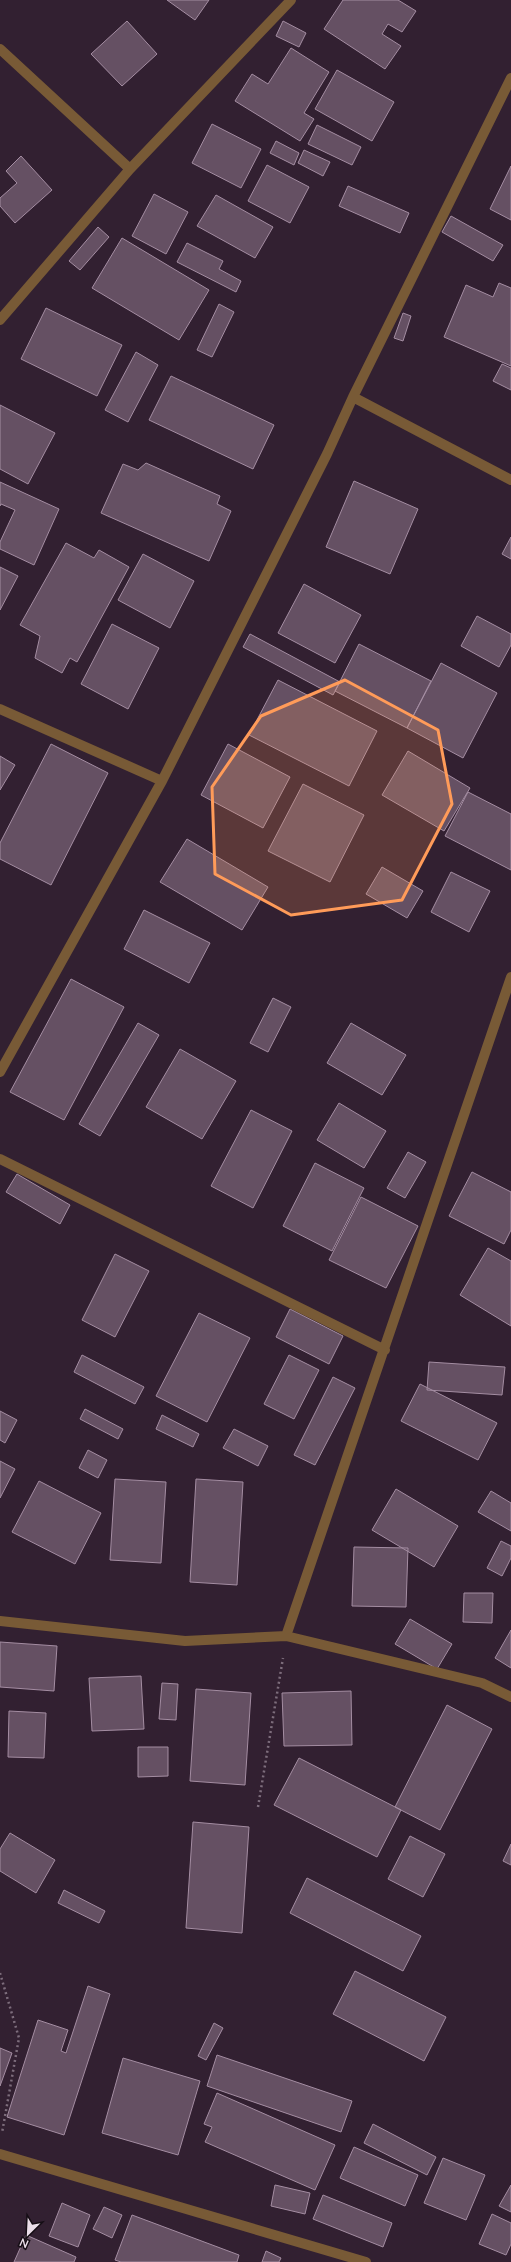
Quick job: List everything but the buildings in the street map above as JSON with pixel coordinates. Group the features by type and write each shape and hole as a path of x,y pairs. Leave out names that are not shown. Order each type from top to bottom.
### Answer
{"street":[{"path":"0,320 130,169 291,0"},
{"path":"0,49 130,169"},
{"path":"0,1072 162,781 327,454 353,397 511,78"},
{"path":"353,397 511,480"},
{"path":"0,709 162,781"},
{"path":"286,1636 385,1350 511,977"},
{"path":"0,1159 385,1350"},
{"path":"0,1621 185,1641 286,1636 482,1684 511,1697"},
{"path":"0,2154 366,2262"}],"path":[{"path":"258,1807 286,1636"},
{"path":"0,1973 20,2038 1,2136"}],"highlighted area":[{"path":"345,680 438,730 452,804 402,900 291,915 215,874 212,787 261,716"}]}
